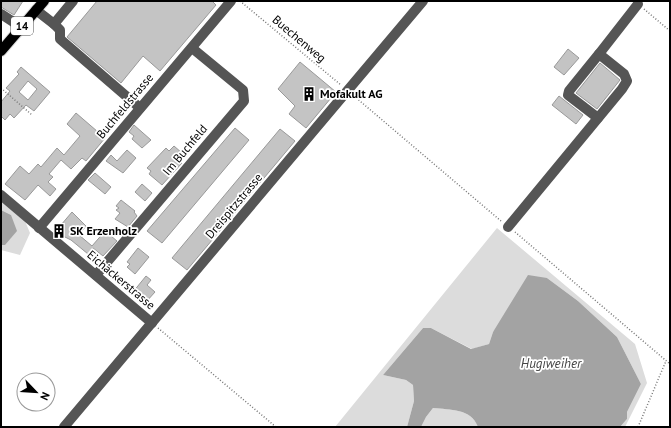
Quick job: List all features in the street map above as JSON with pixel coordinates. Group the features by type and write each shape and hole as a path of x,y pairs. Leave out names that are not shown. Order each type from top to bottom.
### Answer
{"main road":[{"name":"14","path":"1,51 44,1"}],"street":[{"path":"54,24 73,1"},
{"name":"Buchfeldstrasse","path":"39,228 231,1"},
{"name":"Dreispitzstrasse","path":"64,427 423,1"},
{"path":"598,118 568,95 569,91 638,4"},
{"path":"36,10 60,30 60,39 140,108"},
{"path":"1,14 21,27"},
{"name":"Im Buchfeld","path":"96,275 244,101 243,90 192,48"},
{"path":"508,227 627,81 624,74 599,54"},
{"name":"Eichäckerstrasse","path":"1,195 152,323"}],"path":[{"name":"Buechenweg","path":"240,1 348,90"},
{"path":"638,4 670,31"},
{"path":"1,88 32,115"},
{"path":"152,323 276,427"},
{"path":"638,427 666,361 670,364"}],"shaded area":[{"path":"1,201 25,221 30,233 20,255 1,250 1,245 5,245 11,215 1,210"},
{"path":"497,228 635,344 647,383 625,427 620,427 627,419 627,412 641,384 617,337 578,301 547,278 493,332 489,344 472,349 431,328 423,328 383,375 406,380 413,385 414,401 407,427 335,427"},
{"path":"433,408 465,413 475,421 478,427 421,427"}],"water":[{"path":"1,210 11,215 17,231 5,245 1,245"},
{"name":"Hugiweiher","path":"528,275 547,278 578,301 617,337 641,384 627,412 627,419 620,427 478,427 475,421 465,413 433,408 421,427 407,427 414,401 413,385 406,380 383,375 423,328 431,328 471,349 489,344 493,332"}],"building":[{"path":"1,1 23,1 14,15 1,7"},
{"path":"97,1 212,1 216,5 160,71 143,56 121,83 67,37"},
{"path":"568,49 579,58 564,75 554,67"},
{"name":"Mofakult AG","path":"300,62 336,92 306,128 289,114 295,106 278,89"},
{"path":"600,63 620,80 597,109 576,93"},
{"path":"21,67 50,92 34,111 26,105 14,118 10,114 5,120 1,116 1,102 10,91 6,88 19,74 17,72","holes":["28,81 37,89 28,100 19,92"]},
{"path":"559,96 583,115 576,124 552,105"},
{"path":"76,113 105,138 86,161 82,158 71,169 61,160 49,174 53,177 48,182 56,189 50,196 38,185 25,200 5,184 20,166 29,174 38,164 41,167 57,148 64,155 80,136 67,124"},
{"path":"134,125 151,140 142,148 132,139 134,136 129,132"},
{"path":"235,128 249,140 162,243 147,231"},
{"path":"280,129 295,141 187,270 172,258"},
{"path":"174,146 182,153 177,159 182,163 162,185 149,174 151,171 147,168 166,148 169,151"},
{"path":"127,150 136,158 123,173 106,161 111,155 117,161"},
{"path":"95,173 111,187 105,194 88,180"},
{"path":"142,184 152,193 145,201 135,192"},
{"path":"121,200 135,211 134,212 137,216 128,227 115,219 120,213 116,210 119,208 116,206"},
{"path":"72,212 86,226 79,235 92,246 105,231 117,241 103,256 93,248 88,254 71,240 55,232"},
{"path":"138,248 149,257 135,274 127,267 130,264 127,262"},
{"path":"146,276 151,280 147,285 155,292 146,302 133,292"}],"place":[{"name":"Mofakult AG","path":"309,94"},
{"name":"SK Erzenholz","path":"59,231"}]}
